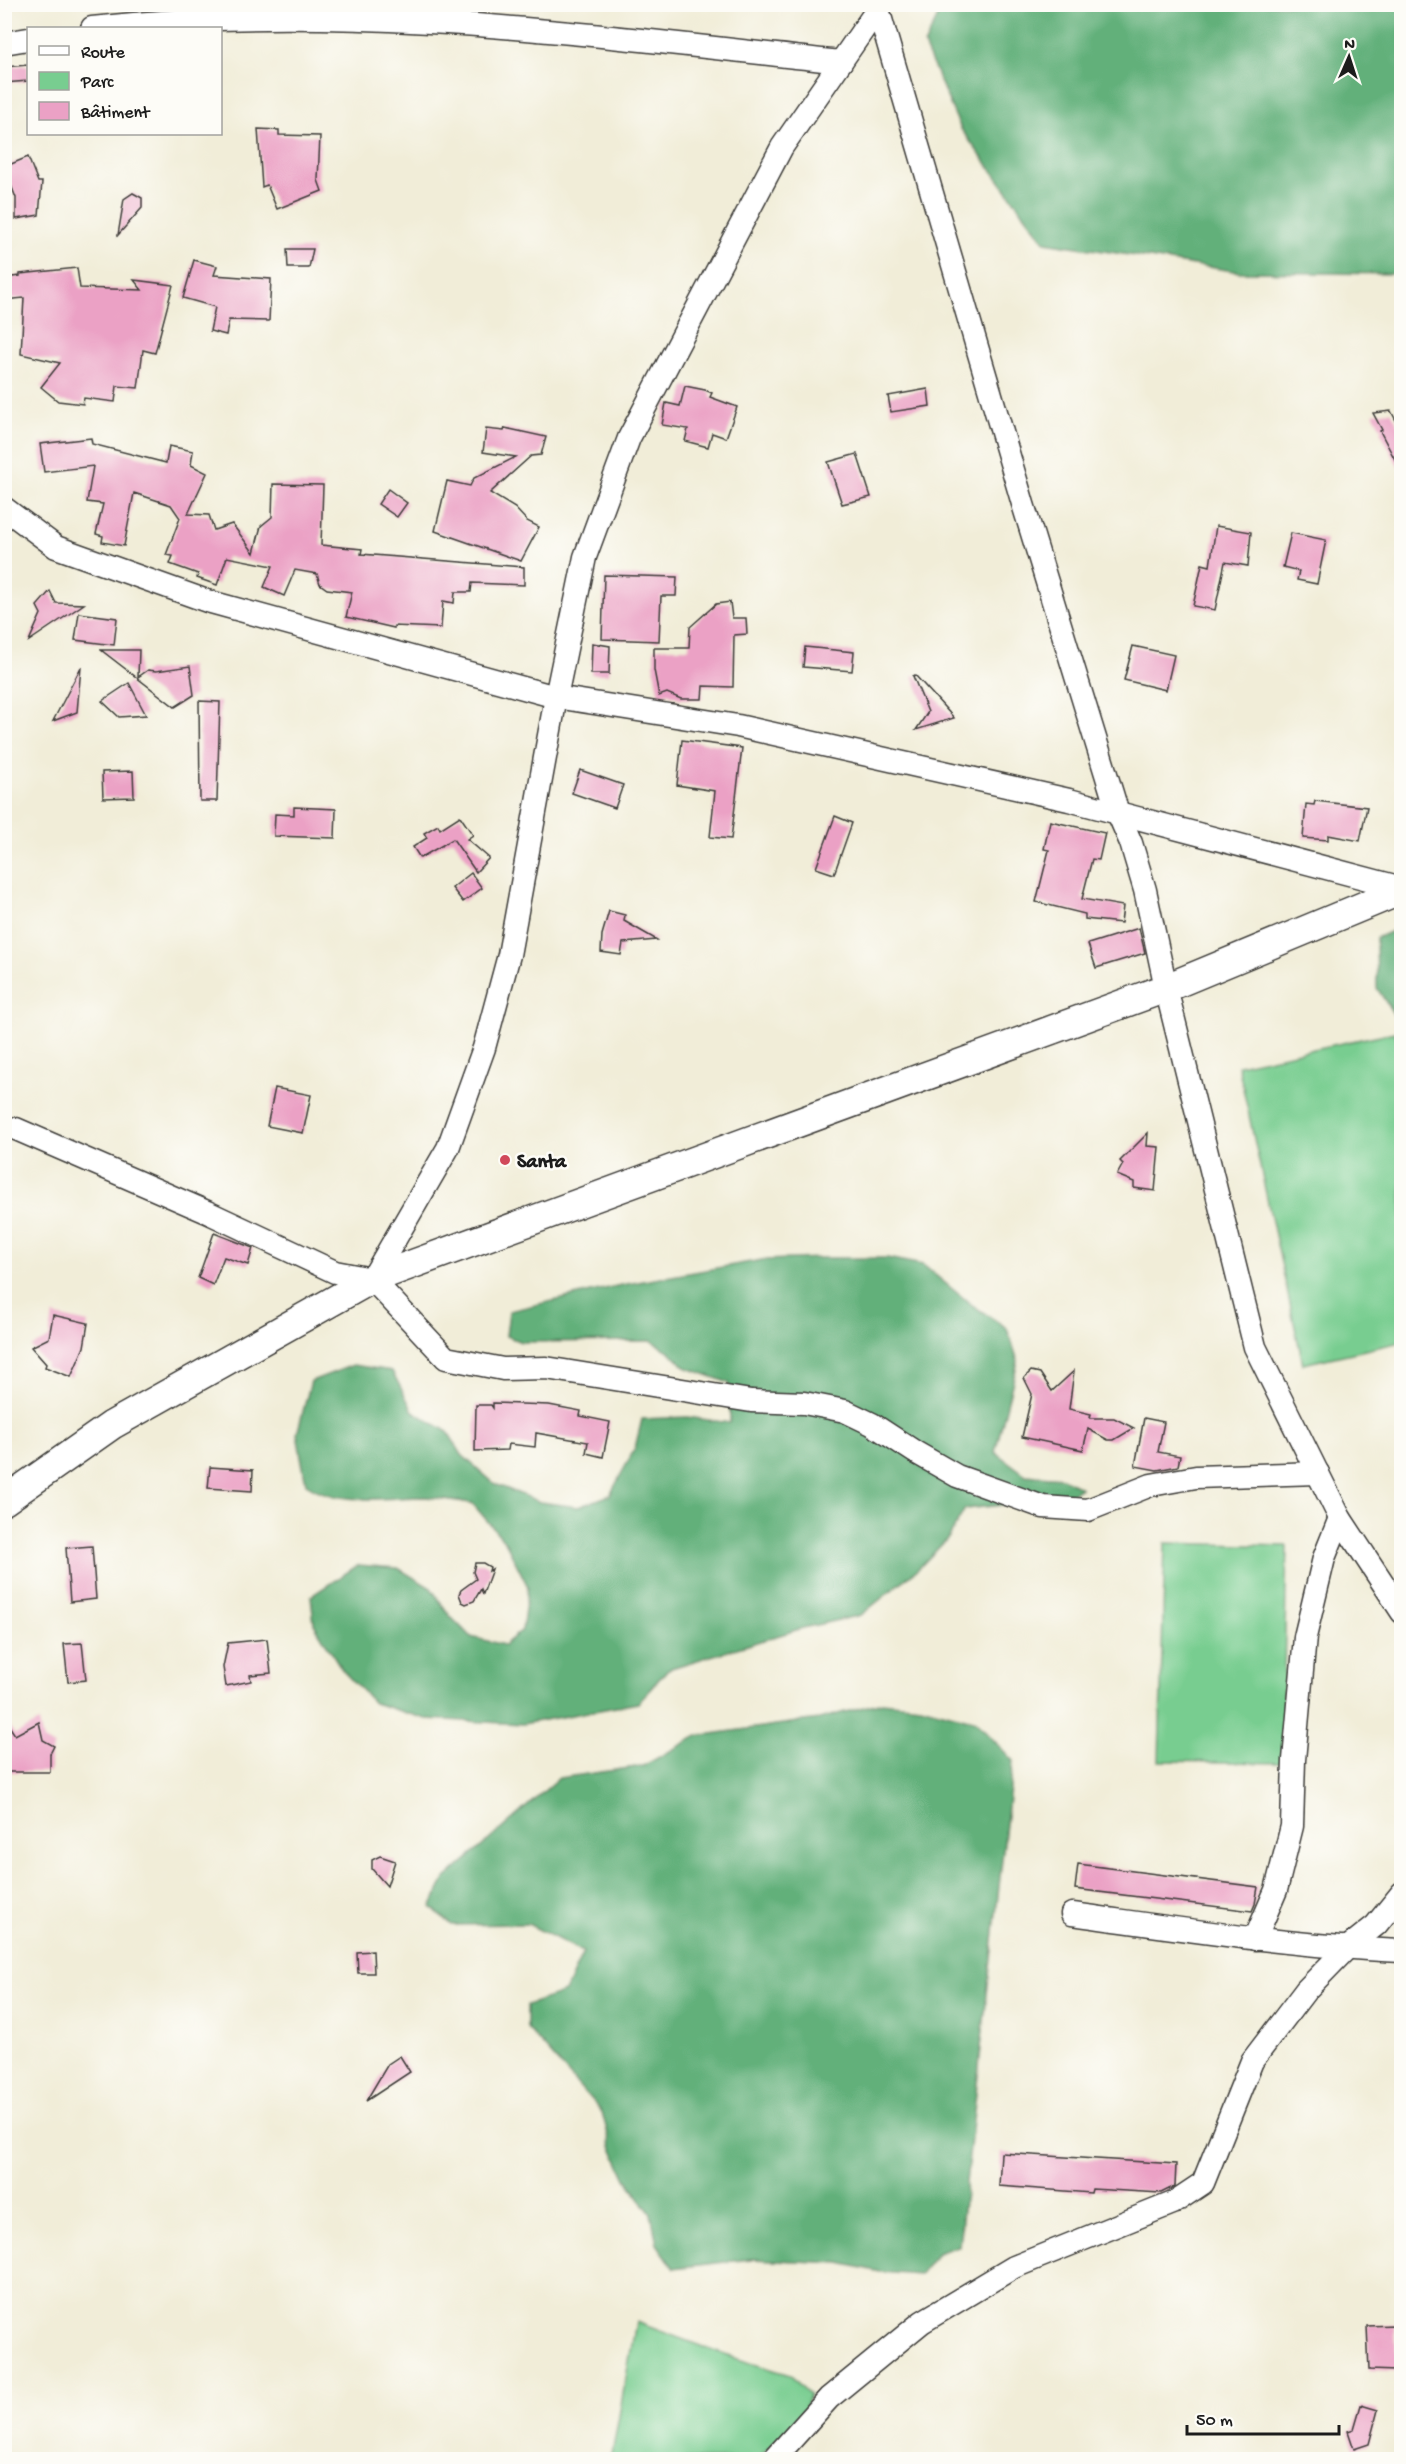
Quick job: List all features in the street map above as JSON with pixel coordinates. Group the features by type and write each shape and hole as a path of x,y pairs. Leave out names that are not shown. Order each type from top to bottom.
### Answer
{"main road":[{"path":"4,1501 111,1425 372,1279 1166,988 1401,889"}],"street":[{"path":"372,1279 447,1148 484,1048 509,955 556,697 585,557 630,438 782,147 879,7"},
{"path":"879,7 1023,504 1118,813 1131,843 1145,890 1166,988 1255,1347 1340,1518 1401,1612"},
{"path":"98,27 150,19 271,12 387,14 582,30 841,62"},
{"path":"4,43 27,39"},
{"path":"4,508 56,547 207,601 556,697 738,726 1069,800 1401,889"},
{"path":"4,1127 16,1129 207,1212 335,1272 372,1279 446,1358 503,1369 546,1368 751,1401 804,1403 846,1410 957,1476 1043,1507 1088,1510 1151,1485 1196,1477 1318,1473"},
{"path":"1255,1939 1276,1890 1292,1826 1294,1760 1305,1637 1324,1558 1340,1518"},
{"path":"773,2460 829,2398 922,2322 1014,2267 1173,2203 1203,2183 1252,2061 1306,1990 1347,1948 1376,1925 1401,1893"},
{"path":"1072,1914 1255,1939 1401,1951"}],"green space":[{"path":"944,4 1401,5 1401,274 1240,272 1045,242 961,129 924,45"},
{"path":"1401,927 1401,1026 1377,988 1376,938"},
{"path":"1395,1032 1402,1063 1401,1342 1303,1364 1238,1065"},
{"path":"887,1258 923,1265 972,1305 1007,1328 1018,1361 995,1452 1026,1475 1063,1478 1081,1488 1066,1498 965,1509 949,1537 919,1568 861,1615 803,1628 668,1669 638,1703 523,1724 426,1719 374,1703 343,1671 314,1624 311,1596 358,1565 398,1568 431,1588 450,1616 471,1637 504,1645 522,1630 528,1587 506,1543 472,1503 425,1497 348,1498 333,1496 306,1484 297,1434 311,1381 353,1365 392,1371 413,1411 448,1432 462,1455 495,1484 540,1502 578,1507 610,1495 635,1448 642,1419 687,1417 730,1423 729,1383 685,1367 669,1351 651,1341 521,1342 506,1336 509,1311 621,1285 762,1260"},
{"path":"1165,1543 1287,1546 1282,1763 1159,1761"},
{"path":"882,1702 921,1706 976,1721 1013,1761 959,2246 937,2253 920,2275 880,2272 840,2263 751,2259 674,2268 657,2244 651,2214 626,2179 611,2146 602,2112 527,2028 527,2005 565,1992 583,1952 528,1924 452,1925 431,1907 445,1879 559,1778 643,1766 697,1736 819,1719"},
{"path":"636,2322 725,2355 790,2375 809,2394 804,2414 757,2459 611,2460"}],"building":[{"path":"27,65 27,81 4,83 4,67"},
{"path":"258,129 279,130 279,135 320,136 318,180 322,191 277,209 267,185 262,187"},
{"path":"28,157 38,182 42,182 39,215 16,219 16,198 4,167"},
{"path":"133,193 142,198 142,208 118,235 124,199"},
{"path":"287,249 313,249 309,268 288,268"},
{"path":"194,260 217,266 214,275 271,279 269,321 229,320 226,335 210,331 215,307 183,298"},
{"path":"77,268 80,288 142,290 134,280 173,285 155,353 143,350 138,388 117,386 115,402 84,398 83,404 58,401 41,387 60,363 21,354 24,298 4,300 4,278"},
{"path":"685,386 705,390 712,393 710,397 737,407 726,438 712,433 708,447 685,441 688,429 662,425 666,403 680,406"},
{"path":"928,389 930,406 891,412 888,396"},
{"path":"1391,411 1401,430 1401,471 1373,413"},
{"path":"505,428 546,437 541,455 531,456 490,493 515,508 527,521 539,527 521,561 435,531 447,481 470,486 474,478 516,457 483,452 486,429 504,431"},
{"path":"91,438 92,444 166,463 169,446 193,451 191,465 207,473 188,514 209,515 214,530 232,524 254,553 261,526 272,517 273,484 323,485 321,545 362,549 361,554 524,567 524,585 472,583 471,592 455,592 454,603 443,601 441,628 394,626 394,628 346,617 352,592 327,589 320,584 317,574 295,570 284,596 264,587 273,566 227,557 217,585 197,578 198,574 170,564 173,556 166,555 180,518 171,505 134,493 124,546 102,542 103,536 96,534 103,504 87,502 93,466 44,472 40,444"},
{"path":"857,454 871,497 842,504 828,462"},
{"path":"388,489 407,503 397,517 378,504"},
{"path":"1216,526 1251,532 1248,566 1225,562 1215,610 1193,606 1202,564 1210,566"},
{"path":"1291,533 1326,540 1317,584 1297,580 1299,571 1283,567"},
{"path":"604,575 677,577 676,596 661,596 659,641 602,639"},
{"path":"50,591 56,603 84,604 29,641 41,614 37,606"},
{"path":"730,602 732,618 746,618 747,634 734,635 733,687 703,686 702,699 681,699 667,693 659,696 654,670 654,648 689,648 690,627 716,604"},
{"path":"79,613 117,618 114,645 75,640"},
{"path":"592,643 610,646 609,674 591,674"},
{"path":"1133,646 1174,655 1166,690 1124,680"},
{"path":"805,647 854,652 852,671 803,667"},
{"path":"101,650 139,650 138,677 148,670 190,666 194,695 175,707"},
{"path":"81,667 77,712 53,721"},
{"path":"915,675 954,718 916,730 928,712 913,676"},
{"path":"129,683 146,715 119,717 102,701"},
{"path":"199,701 220,702 217,801 200,801"},
{"path":"682,740 742,748 731,839 710,837 715,791 677,785"},
{"path":"580,770 623,785 615,808 572,793"},
{"path":"133,771 134,797 103,798 102,772"},
{"path":"1315,801 1367,807 1360,841 1328,835 1328,840 1303,838 1306,804 1314,805"},
{"path":"294,807 336,809 335,838 274,836 275,814 294,815"},
{"path":"460,816 473,835 467,839 489,858 476,872 453,839 420,858 413,847 427,838 424,833 438,825 440,829"},
{"path":"835,816 852,823 834,874 816,868"},
{"path":"1050,821 1105,833 1099,860 1092,859 1082,899 1123,906 1121,923 1085,919 1085,914 1036,902 1049,850 1044,849"},
{"path":"471,873 482,888 463,902 452,888"},
{"path":"609,911 625,915 624,921 657,940 623,943 621,955 601,952 602,935"},
{"path":"1139,928 1145,953 1096,968 1088,944"},
{"path":"275,1088 311,1095 303,1133 267,1126"},
{"path":"1148,1133 1147,1146 1159,1147 1155,1191 1134,1188 1134,1182 1117,1175 1123,1164 1120,1161"},
{"path":"214,1233 253,1248 248,1265 224,1257 213,1285 198,1278"},
{"path":"53,1315 88,1323 84,1347 71,1377 45,1367 46,1364 31,1347 49,1338"},
{"path":"1031,1371 1040,1373 1052,1391 1074,1371 1069,1409 1091,1414 1090,1418 1114,1418 1134,1428 1114,1440 1108,1440 1088,1429 1083,1450 1022,1437 1032,1394 1024,1378"},
{"path":"493,1403 549,1405 581,1411 580,1416 610,1422 603,1457 586,1453 588,1442 536,1433 535,1447 509,1444 508,1450 475,1451 476,1405 491,1405 493,1408"},
{"path":"1144,1418 1164,1422 1158,1452 1180,1456 1178,1466 1157,1470 1135,1466"},
{"path":"210,1467 253,1470 252,1491 208,1488"},
{"path":"92,1546 96,1599 70,1602 66,1548"},
{"path":"475,1563 483,1563 490,1567 489,1571 492,1569 483,1594 481,1589 474,1601 466,1604 462,1602 459,1594 476,1579 473,1572"},
{"path":"267,1639 271,1673 250,1675 251,1681 226,1686 223,1667 228,1643"},
{"path":"82,1643 86,1680 68,1682 64,1644"},
{"path":"4,1718 15,1735 39,1722 43,1740 54,1746 50,1754 50,1772 4,1772"},
{"path":"380,1856 395,1861 387,1886 372,1869 372,1860"},
{"path":"1078,1864 1258,1887 1255,1904 1252,1911 1075,1889"},
{"path":"373,1951 374,1973 358,1973 357,1952"},
{"path":"400,2056 410,2072 366,2101 388,2064"},
{"path":"1001,2153 1176,2164 1175,2186 1161,2193 1092,2189 1091,2193 999,2186"},
{"path":"1395,2325 1397,2371 1369,2370 1367,2326"},
{"path":"1361,2405 1378,2410 1369,2444 1354,2449 1348,2431 1354,2429"}],"place":[{"name":"Santa","path":"505,1160"}]}
